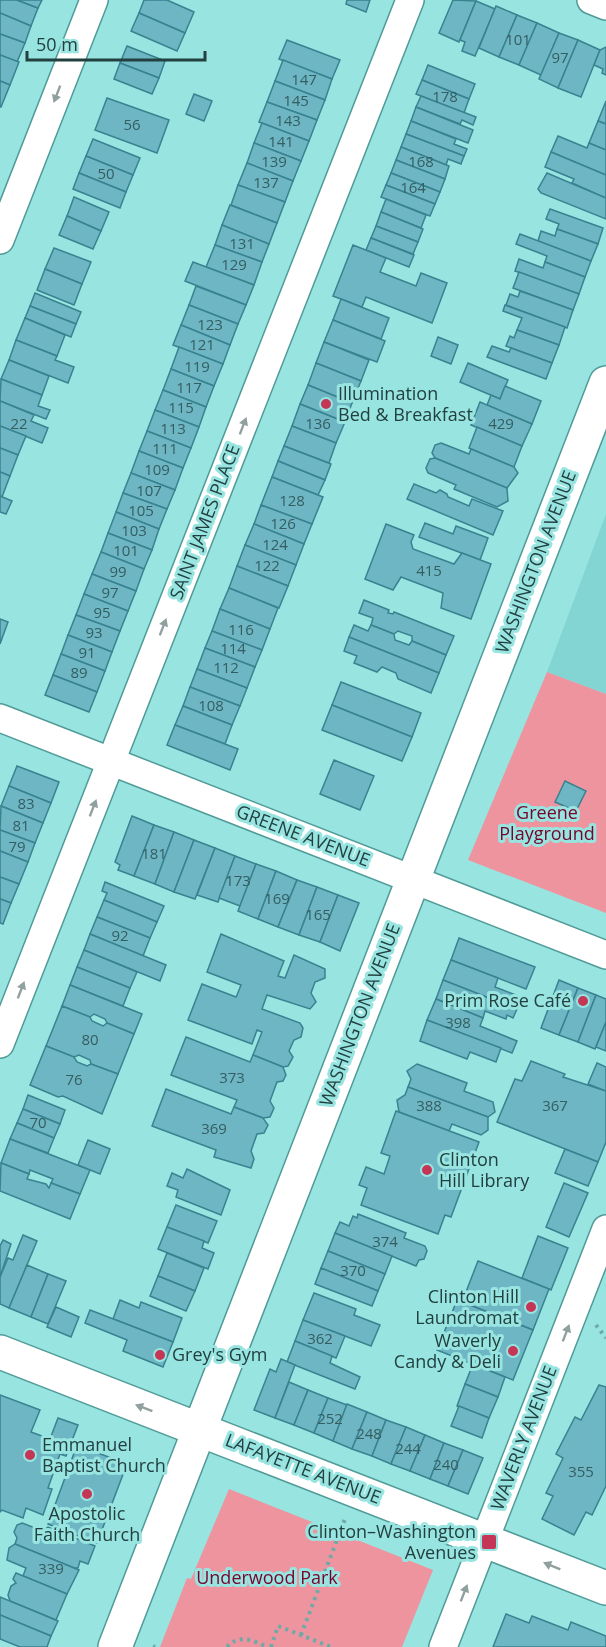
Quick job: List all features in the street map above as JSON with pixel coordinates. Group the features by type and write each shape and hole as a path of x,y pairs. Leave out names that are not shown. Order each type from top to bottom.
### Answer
{"main road":[{"name":"WASHINGTON AVENUE","path":"115,1647 606,383"},
{"name":"LAFAYETTE AVENUE","path":"0,1352 606,1588"}],"street":[{"path":"0,240 94,0"},
{"name":"SAINT JAMES PLACE","path":"1,1039 410,0"},
{"path":"591,0 606,6"},
{"name":"GREENE AVENUE","path":"0,718 606,955"},
{"name":"WAVERLY AVENUE","path":"443,1647 606,1229"}],"path":[{"path":"592,1316 606,1338"},
{"path":"301,1635 356,1490"},
{"path":"227,1647 233,1641 245,1638 269,1647 278,1626 331,1647"}],"shaded area":[{"path":"606,514 606,694 547,672"}],"green space":[{"name":"Greene Playground","path":"547,672 606,694 606,913 468,860"},
{"name":"Underwood Park","path":"229,1489 433,1570 402,1647 160,1647 187,1578 191,1579"}],"building":[{"path":"0,0 17,0 38,8 31,26 0,13"},
{"path":"17,0 42,0 38,8"},
{"path":"144,0 167,0 194,12 185,33 139,13"},
{"path":"347,0 370,0 366,12 346,4"},
{"path":"453,0 476,1 459,42 439,33"},
{"path":"476,1 495,9 475,56 462,51 465,42 460,40"},
{"path":"496,6 517,15 499,57 479,48"},
{"path":"0,13 31,26 25,43 0,34"},
{"path":"139,13 185,33 177,51 131,31"},
{"path":"517,15 537,23 519,65 499,57"},
{"path":"537,23 559,33 541,75 519,65"},
{"path":"559,33 578,40 558,88 539,79"},
{"path":"0,34 25,43 17,62 0,55"},
{"path":"287,40 340,60 332,79 279,59"},
{"path":"578,40 600,50 581,97 558,88"},
{"path":"127,46 165,61 159,78 120,63"},
{"path":"606,47 606,75 602,73 603,69 594,65 600,50"},
{"path":"0,55 19,62 10,85 0,81"},
{"path":"283,60 332,79 325,100 275,81"},
{"path":"120,63 159,78 152,94 114,79"},
{"path":"428,65 475,84 469,99 422,80"},
{"path":"422,80 469,99 464,113 416,94"},
{"path":"0,81 10,85 1,107 0,107"},
{"path":"275,81 325,100 317,120 267,102"},
{"path":"194,94 212,101 204,121 186,114"},
{"path":"421,96 476,117 473,125 462,120 460,124 416,107"},
{"path":"107,98 169,120 157,153 95,130"},
{"path":"606,101 606,124 598,121"},
{"path":"267,102 317,120 309,141 259,122"},
{"path":"416,107 473,130 468,143 411,121"},
{"path":"411,121 456,139 454,144 467,149 464,156 406,134"},
{"path":"598,121 606,124 606,150 589,143"},
{"path":"262,123 309,141 301,161 254,143"},
{"path":"406,134 464,156 461,164 448,159 446,165 401,147"},
{"path":"558,136 587,148 589,143 606,150 606,175 551,152"},
{"path":"93,139 140,158 133,175 86,156"},
{"path":"254,143 301,161 293,181 247,163"},
{"path":"401,147 449,166 445,179 396,160"},
{"path":"551,152 606,175 606,198 572,183 574,179 545,167"},
{"path":"86,156 133,175 126,192 79,173"},
{"path":"396,160 445,179 440,192 391,173"},
{"path":"247,163 293,181 285,202 238,185"},
{"path":"79,173 126,192 120,208 73,189"},
{"path":"391,173 440,192 435,204 386,185"},
{"path":"547,173 606,198 606,219 541,193 538,189"},
{"path":"238,185 285,202 277,223 231,205"},
{"path":"386,185 435,204 430,216 381,197"},
{"path":"74,197 109,212 101,231 67,216"},
{"path":"386,199 426,215 421,228 381,212"},
{"path":"230,205 277,223 269,244 222,225"},
{"path":"550,209 603,228 598,244 557,229 559,224 546,219"},
{"path":"381,212 423,229 418,242 376,226"},
{"path":"67,216 101,231 93,249 59,235"},
{"path":"222,225 269,244 262,262 215,245"},
{"path":"376,226 418,242 413,254 371,238"},
{"path":"557,229 598,244 591,261 538,241 541,231 555,236"},
{"path":"520,234 591,261 585,277 545,262 547,256 516,244"},
{"path":"371,238 414,255 409,267 366,250"},
{"path":"215,245 262,262 254,285 206,267"},
{"path":"353,245 386,258 380,272 416,286 421,273 447,283 432,323 366,297 362,307 333,296"},
{"path":"54,248 91,262 82,284 45,269"},
{"path":"519,259 543,268 545,262 585,277 579,294 515,271"},
{"path":"193,262 254,285 246,305 185,281"},
{"path":"45,269 82,284 74,305 37,290"},
{"path":"519,272 579,294 573,310 513,288"},
{"path":"196,286 246,305 238,324 189,305"},
{"path":"520,291 573,310 567,328 506,305 510,294 518,297"},
{"path":"35,293 81,312 76,324 30,306"},
{"path":"341,299 389,318 381,339 333,320"},
{"path":"189,305 238,324 230,345 181,325"},
{"path":"505,305 565,327 559,345 517,330 522,318 503,311"},
{"path":"30,306 76,324 71,337 25,318"},
{"path":"25,318 65,335 57,356 16,340"},
{"path":"333,320 385,341 377,362 324,342"},
{"path":"181,325 230,345 223,364 173,345"},
{"path":"517,330 559,345 552,363 506,346 510,336 514,338"},
{"path":"438,337 458,345 451,364 431,356"},
{"path":"16,340 57,356 55,360 74,367 68,383 9,360"},
{"path":"324,342 369,360 361,381 316,363"},
{"path":"492,346 509,352 511,348 552,363 546,379 487,357"},
{"path":"179,347 223,364 214,386 171,369"},
{"path":"9,360 49,376 42,395 1,379"},
{"path":"316,363 361,381 352,403 308,385"},
{"path":"468,363 508,380 500,399 460,382"},
{"path":"171,369 214,386 206,407 163,390"},
{"path":"1,379 42,395 38,406 50,410 46,419 0,401"},
{"name":"Illumination Bed & Breakfast","path":"308,385 352,403 345,422 300,404"},
{"path":"505,386 541,401 532,424 487,405 491,395 500,399"},
{"path":"163,390 206,407 199,427 155,410"},
{"path":"0,401 34,415 31,421 48,428 42,443 0,426"},
{"path":"480,402 532,424 522,446 471,425"},
{"path":"300,404 345,422 336,443 292,426"},
{"path":"155,410 199,427 191,448 147,431"},
{"path":"0,426 26,436 18,455 0,448"},
{"path":"292,426 336,443 329,463 284,446"},
{"path":"477,427 522,446 514,467 469,448"},
{"path":"147,431 191,448 183,468 139,451"},
{"path":"441,443 469,454 471,449 514,467 518,473 507,488 435,458 432,453 435,445"},
{"path":"284,446 331,464 325,480 278,461"},
{"path":"0,448 18,455 10,476 0,472"},
{"path":"139,451 183,468 175,490 131,473"},
{"path":"435,458 507,488 508,501 497,507 454,489 456,485 428,473 426,468 430,459"},
{"path":"278,461 325,480 318,495 272,477"},
{"path":"0,472 10,476 2,497 0,496"},
{"path":"131,473 175,490 167,509 123,493"},
{"path":"272,477 323,497 312,524 261,505"},
{"path":"414,484 436,493 440,490 448,497 469,506 472,499 503,511 493,535 407,499"},
{"path":"123,493 167,509 159,529 116,512"},
{"path":"0,496 12,501 6,514 0,512"},
{"path":"261,505 312,524 304,544 254,524"},
{"path":"116,512 159,529 152,550 108,533"},
{"path":"425,523 453,534 456,526 488,538 480,560 419,537"},
{"path":"254,524 304,544 296,565 245,545"},
{"path":"386,524 414,535 411,542 413,549 454,564 462,553 491,564 471,619 441,608 443,593 401,577 393,590 365,579"},
{"path":"108,533 152,550 144,569 101,552"},
{"path":"245,545 296,565 288,586 237,566"},
{"path":"101,552 144,569 136,591 92,574"},
{"path":"237,566 288,586 279,608 229,588"},
{"path":"92,574 136,591 128,611 84,594"},
{"path":"229,588 278,608 270,629 220,609"},
{"path":"84,594 128,611 120,631 76,615"},
{"path":"364,600 389,610 388,613 393,614 394,612 454,636 446,655 412,641 412,636 398,631 394,634 371,625 373,618 359,613"},
{"path":"220,609 270,629 262,650 212,631"},
{"path":"76,615 120,631 112,652 68,635"},
{"path":"0,619 8,622 0,644"},
{"path":"354,625 368,631 371,625 394,634 395,640 409,645 412,641 446,655 439,673 349,637"},
{"path":"212,631 262,650 255,667 205,648"},
{"path":"68,635 112,652 105,671 61,654"},
{"path":"349,637 439,673 431,693 398,679 396,673 382,667 377,672 354,663 357,656 344,651"},
{"path":"205,648 255,667 247,688 197,669"},
{"path":"61,654 105,671 97,692 53,675"},
{"path":"197,669 247,688 240,706 190,687"},
{"path":"53,675 97,692 89,712 45,695"},
{"path":"341,682 421,713 412,737 332,705"},
{"path":"190,687 240,706 232,725 183,706"},
{"path":"332,705 412,737 402,761 322,730"},
{"path":"183,706 232,725 225,744 175,725"},
{"path":"175,725 238,749 230,770 167,745"},
{"path":"334,760 374,776 360,810 320,794"},
{"path":"17,766 59,782 51,803 9,786"},
{"path":"565,781 586,791 576,811 555,802"},
{"path":"9,786 51,803 43,823 1,806"},
{"path":"1,806 43,823 35,843 0,830"},
{"path":"132,816 154,825 134,876 118,870 120,865 115,862"},
{"path":"154,825 174,832 155,884 134,876"},
{"path":"0,830 35,843 28,862 0,851"},
{"path":"174,832 194,840 174,892 155,884"},
{"path":"194,840 215,848 195,899 174,892"},
{"path":"215,848 235,856 218,902 197,895"},
{"path":"0,851 28,862 19,884 0,877"},
{"path":"235,856 256,864 240,906 219,898"},
{"path":"256,864 276,871 258,919 238,911"},
{"path":"276,871 297,880 278,927 258,919"},
{"path":"0,877 19,884 11,903 0,899"},
{"path":"297,880 317,887 299,935 278,927"},
{"path":"105,882 164,906 157,922 104,900 107,893 102,891"},
{"path":"317,887 338,895 320,942 299,935"},
{"path":"338,895 359,903 340,951 320,942"},
{"path":"0,899 11,903 3,924 0,923"},
{"path":"104,900 157,922 150,938 97,917"},
{"path":"97,917 150,938 143,956 90,934"},
{"path":"90,934 166,965 160,981 84,950"},
{"path":"221,934 284,961 278,976 285,978 294,955 325,969 325,978 315,982 311,993 316,1002 310,1009 267,995 262,1009 300,1023 303,1028 301,1037 294,1040 289,1051 293,1057 288,1066 283,1067 253,1055 262,1032 257,1030 252,1044 188,1020 202,984 236,997 241,985 207,972"},
{"path":"459,938 535,967 526,989 451,960"},
{"path":"84,950 137,972 130,988 77,967"},
{"path":"451,960 498,978 495,987 521,997 517,1009 443,980"},
{"path":"77,967 130,988 123,1006 70,985"},
{"path":"443,980 517,1009 513,1018 507,1015 506,1019 485,1011 483,1018 436,999"},
{"path":"559,980 578,988 559,1035 541,1028"},
{"path":"70,985 142,1014 134,1034 107,1023 105,1019 94,1014 90,1017 62,1006"},
{"path":"578,988 596,995 578,1042 559,1035"},
{"path":"596,995 606,999 606,1022 595,1049 578,1042"},
{"path":"436,999 483,1018 480,1026 517,1041 512,1053 427,1020"},
{"path":"62,1006 90,1017 92,1021 103,1026 107,1023 134,1034 118,1074 91,1064 90,1060 79,1055 74,1057 46,1046"},
{"path":"427,1020 501,1048 496,1062 470,1052 467,1059 420,1041"},
{"path":"606,1022 606,1051 596,1047"},
{"path":"186,1037 250,1062 253,1055 283,1067 286,1075 283,1081 277,1082 270,1101 274,1108 270,1117 263,1118 234,1107 237,1100 171,1075"},
{"path":"46,1046 74,1057 77,1062 87,1066 91,1064 118,1074 102,1114 63,1096 58,1097 30,1085"},
{"path":"531,1061 565,1074 563,1077 606,1091 606,1142 598,1162 497,1122 515,1079 522,1081"},
{"path":"597,1063 606,1067 606,1091 588,1084"},
{"path":"417,1064 467,1083 464,1091 493,1102 495,1112 488,1117 408,1087 411,1079 407,1071"},
{"path":"408,1087 488,1117 488,1130 481,1135 452,1124 449,1131 399,1112 397,1100 405,1095"},
{"path":"166,1089 231,1114 234,1107 263,1118 268,1125 264,1133 257,1134 251,1151 254,1159 251,1168 214,1157 216,1150 152,1126"},
{"path":"28,1095 65,1110 60,1124 23,1109"},
{"path":"23,1109 60,1124 54,1138 17,1123"},
{"name":"Clinton Hill Library","path":"396,1111 479,1142 451,1217 445,1215 438,1234 361,1205 367,1188 359,1185 366,1167 384,1174 390,1156 381,1153"},
{"path":"17,1123 54,1138 48,1153 10,1139"},
{"path":"10,1139 90,1170 80,1194 51,1183 53,1179 30,1170 29,1174 1,1163"},
{"path":"88,1140 110,1149 100,1174 78,1165"},
{"path":"565,1149 598,1162 588,1186 555,1173"},
{"path":"1,1163 29,1174 27,1179 46,1184 49,1188 51,1183 80,1194 70,1219 0,1191"},
{"path":"187,1169 230,1190 221,1215 176,1197 178,1190 167,1186 172,1173 183,1178"},
{"path":"564,1183 588,1193 569,1237 546,1227"},
{"path":"176,1205 217,1221 208,1243 167,1227"},
{"path":"358,1214 406,1233 404,1238 425,1246 427,1251 424,1259 419,1260 416,1266 335,1233 340,1222 349,1226 353,1216 357,1218"},
{"path":"167,1227 204,1241 202,1248 214,1253 208,1269 158,1249"},
{"path":"335,1233 392,1256 385,1274 328,1251"},
{"path":"23,1235 37,1241 9,1308 0,1304 0,1277 8,1258 13,1260"},
{"path":"538,1236 568,1248 551,1290 522,1278"},
{"path":"3,1240 11,1244 0,1277 0,1246"},
{"path":"328,1251 385,1274 378,1291 321,1268"},
{"path":"167,1253 204,1268 195,1291 158,1276"},
{"path":"478,1261 549,1289 533,1330 462,1302"},
{"path":"27,1265 48,1274 31,1317 9,1308"},
{"path":"321,1268 378,1291 372,1306 315,1284"},
{"path":"48,1274 66,1281 48,1324 31,1317"},
{"path":"158,1276 195,1291 186,1311 150,1296"},
{"path":"314,1293 356,1309 354,1315 380,1325 371,1346 303,1320"},
{"path":"120,1300 139,1308 141,1302 182,1318 173,1342 113,1319"},
{"path":"457,1300 533,1330 513,1380 437,1350"},
{"path":"56,1307 79,1317 71,1337 47,1327"},
{"path":"90,1310 173,1342 163,1367 123,1351 127,1340 85,1323"},
{"path":"303,1320 345,1336 336,1358 295,1341"},
{"path":"295,1341 332,1356 330,1363 360,1377 355,1389 287,1362"},
{"path":"281,1359 295,1365 275,1418 254,1410 270,1369 276,1372"},
{"path":"473,1364 505,1377 498,1397 465,1384"},
{"path":"289,1382 308,1390 294,1425 275,1418"},
{"path":"465,1384 498,1397 489,1418 457,1406"},
{"path":"599,1385 606,1387 606,1486 592,1515 586,1512 574,1535 542,1519 553,1496 546,1493 563,1458 556,1454 575,1417 581,1420"},
{"path":"308,1390 328,1398 314,1433 294,1425"},
{"name":"Emmanuel Baptist Church","path":"0,1395 40,1410 31,1432 50,1439 58,1418 78,1425 66,1456 60,1454 48,1488 52,1489 43,1515 26,1508 23,1518 2,1510 0,1512"},
{"path":"328,1398 347,1405 333,1441 314,1433"},
{"path":"347,1404 367,1412 352,1449 333,1441"},
{"path":"459,1406 489,1418 482,1438 451,1426"},
{"path":"367,1412 386,1420 372,1456 352,1449"},
{"path":"386,1420 406,1427 391,1464 372,1456"},
{"path":"406,1427 425,1435 410,1471 391,1464"},
{"path":"425,1435 444,1443 430,1479 410,1471"},
{"path":"444,1443 463,1450 448,1486 430,1479"},
{"name":"Apostolic Faith Church","path":"77,1445 127,1464 97,1543 48,1524"},
{"path":"463,1450 483,1458 468,1494 448,1486"},
{"path":"22,1523 43,1531 48,1527 95,1546 88,1564 80,1561 78,1568 74,1568 15,1544 17,1538 14,1532 17,1525"},
{"path":"15,1544 79,1570 67,1594 23,1576 26,1568 7,1560 9,1548"},
{"path":"16,1573 67,1594 56,1620 10,1601 8,1595 11,1586 16,1583 13,1579"},
{"path":"0,1597 58,1621 51,1636 0,1615"},
{"path":"506,1614 529,1623 532,1616 568,1630 571,1622 606,1636 606,1647 493,1647"},
{"path":"0,1615 51,1636 47,1647 20,1647 0,1639"}],"place":[{"name":"Illumination Bed & Breakfast","path":"326,404"},
{"name":"Prim Rose Café","path":"583,1001"},
{"name":"Clinton Hill Library","path":"427,1170"},
{"name":"Clinton Hill Laundromat","path":"531,1307"},
{"name":"Waverly Candy & Deli","path":"513,1351"},
{"name":"Grey's Gym","path":"160,1355"},
{"name":"Emmanuel Baptist Church","path":"30,1455"},
{"name":"Apostolic Faith Church","path":"87,1494"},
{"name":"Clinton–Washington Avenues","path":"489,1542"}]}
